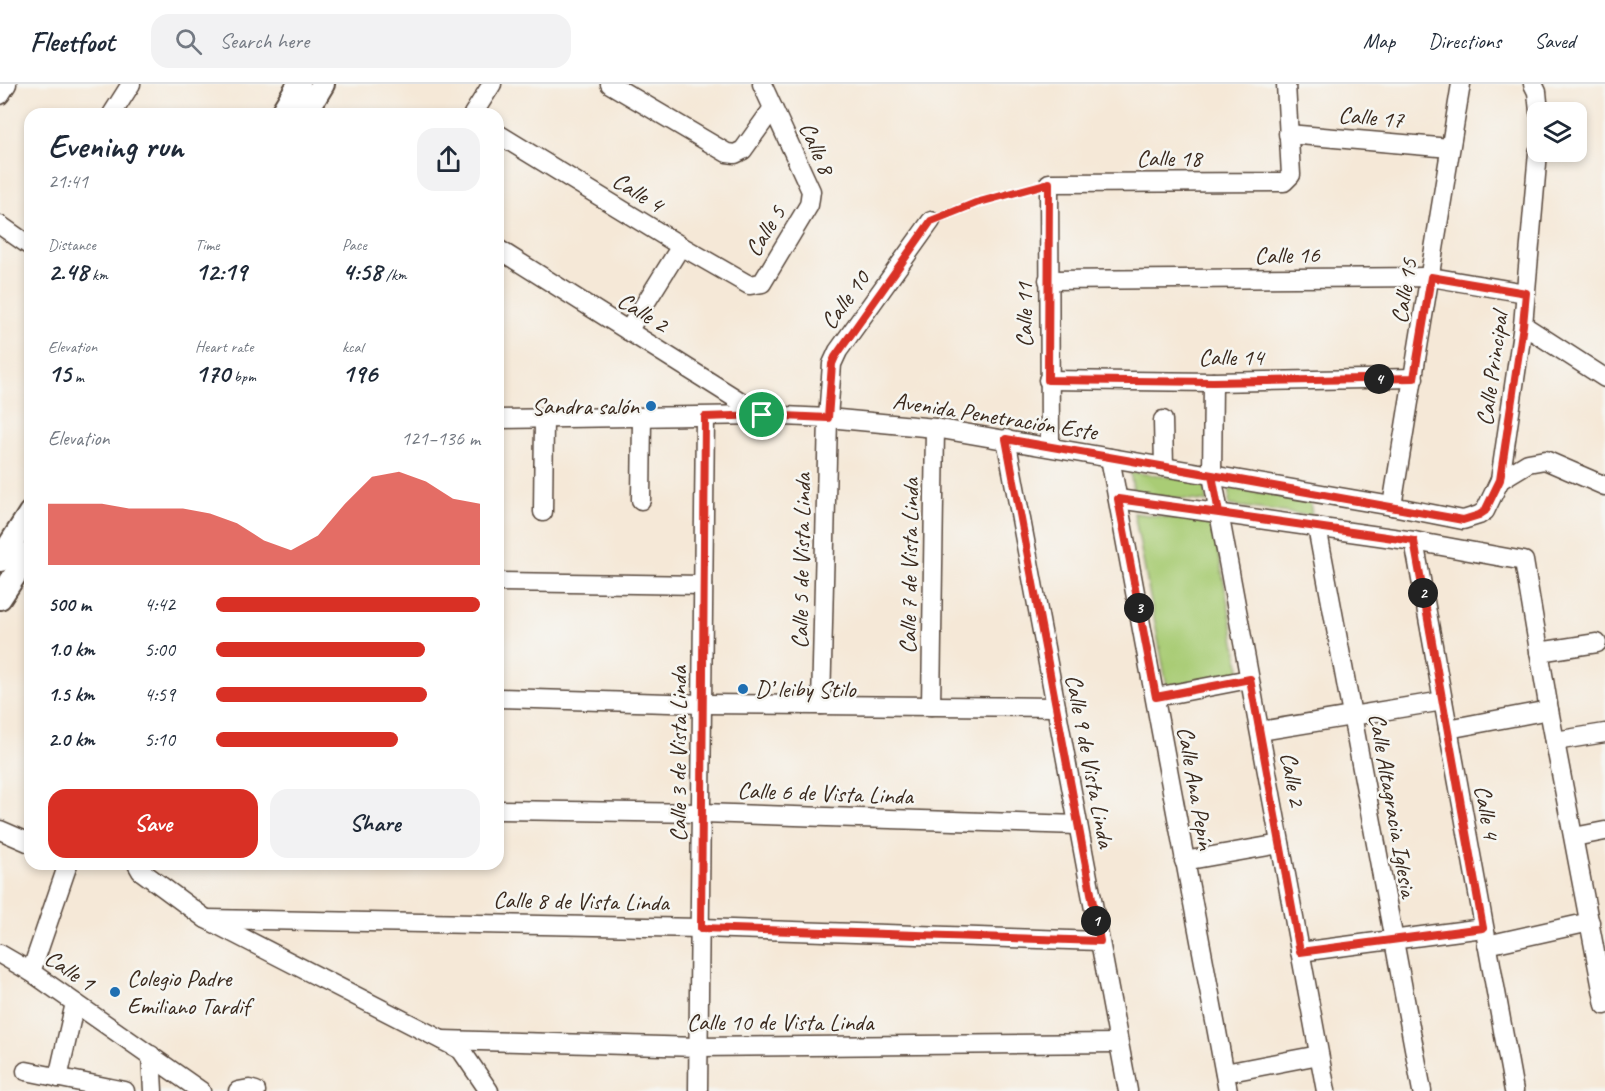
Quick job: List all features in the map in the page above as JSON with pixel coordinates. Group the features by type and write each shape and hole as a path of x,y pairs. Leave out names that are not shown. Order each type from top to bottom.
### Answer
{"main road":[{"path":"285,108 299,84"},
{"path":"309,108 323,84"},
{"path":"0,560 24,522"},
{"path":"0,598 24,561"}],"street":[{"path":"0,95 7,84"},
{"path":"116,108 131,84"},
{"path":"477,108 492,84"},
{"path":"610,84 727,153 735,154 742,150 773,108"},
{"name":"Calle 8","path":"762,84 811,191 811,199"},
{"path":"1286,84 1288,134"},
{"name":"Calle 15","path":"1392,506 1461,84"},
{"path":"1533,84 1538,102"},
{"name":"Calle 17","path":"1288,134 1449,148"},
{"name":"Calle 18","path":"1049,183 1284,182 1291,175 1288,134"},
{"name":"Calle 4","path":"504,138 681,246 749,285 756,285"},
{"name":"Calle Principal","path":"1479,515 1485,511 1500,480 1523,325 1537,162"},
{"name":"Calle 11","path":"1049,183 1050,447"},
{"name":"Calle 5","path":"756,285 762,283 811,199"},
{"name":"Calle 10","path":"828,418 832,364 835,357 931,221"},
{"path":"0,225 24,241"},
{"path":"628,331 681,246"},
{"name":"Calle 2","path":"504,253 762,415"},
{"name":"Calle 16","path":"1048,280 1431,277 1526,293"},
{"path":"1523,325 1605,378"},
{"name":"Calle 14","path":"1048,380 1213,382 1414,378"},
{"name":"Calle 2","path":"1213,382 1212,475 1326,1091"},
{"name":"Avenida Penetración Este","path":"504,419 762,415 828,418 935,428 1463,520 1479,515"},
{"name":"Calle 3 de Vista Linda","path":"698,1091 705,417"},
{"path":"641,500 642,418"},
{"name":"Calle 5 de Vista Linda","path":"821,705 828,418"},
{"path":"543,512 544,419"},
{"path":"1163,420 1164,467"},
{"name":"Calle 7 de Vista Linda","path":"931,706 935,428"},
{"name":"Calle 9 de Vista Linda","path":"1006,439 1117,1043 1128,1091"},
{"name":"Calle Ana Pepín","path":"1110,458 1227,1082"},
{"path":"1500,480 1528,463 1545,460 1605,486"},
{"path":"1118,499 1414,541 1524,561 1555,741 1574,837 1596,926 1605,1005"},
{"name":"Calle Altagracia Iglesia","path":"1317,527 1422,1091"},
{"name":"Calle 4","path":"1414,541 1515,1091"},
{"path":"504,582 703,585"},
{"path":"1539,652 1597,643"},
{"path":"1156,697 1250,679"},
{"path":"504,698 702,705 1056,707"},
{"path":"1260,731 1443,700"},
{"path":"1448,729 1549,710"},
{"path":"1555,741 1605,733"},
{"name":"Calle 6 de Vista Linda","path":"504,810 702,813 1078,825"},
{"path":"0,830 24,840"},
{"path":"1574,837 1605,831"},
{"path":"1184,861 1280,844"},
{"path":"31,972 66,870"},
{"path":"140,870 206,919 461,1050 489,1091"},
{"name":"Calle 8 de Vista Linda","path":"206,919 701,928 1100,941"},
{"path":"1300,952 1393,939 1485,936 1596,926"},
{"name":"Calle 1","path":"0,954 31,972 201,1091"},
{"path":"58,1078 75,1003"},
{"name":"Calle 10 de Vista Linda","path":"442,1040 698,1047 1117,1043"},
{"path":"151,1055 153,1091"},
{"path":"1227,1082 1319,1055"},
{"path":"26,1071 125,1091"},
{"path":"238,1091 256,1091"}],"path":[{"path":"931,221 976,203 1049,183"}],"green space":[{"path":"1130,472 1204,481 1207,502 1134,493"},
{"path":"1230,488 1310,500 1312,516 1229,505"},
{"path":"1134,513 1213,523 1241,674 1167,686"}],"place":[{"name":"Sandra salón","path":"651,406"},
{"name":"D’ leiby Stilo","path":"743,689"},
{"name":"Colegio Padre Emiliano Tardif","path":"115,992"}],"route":[{"path":"762,415 705,417 701,928 1100,941 1006,439 1212,475 1219,513 1414,541 1483,928 1300,952 1250,679 1156,697 1118,499 1219,513 1212,475 1463,520 1479,515 1485,511 1500,480 1526,293 1431,277 1414,378 1213,382 1048,380 1049,183 976,203 931,221 838,351 832,364 828,418 762,415"}]}
